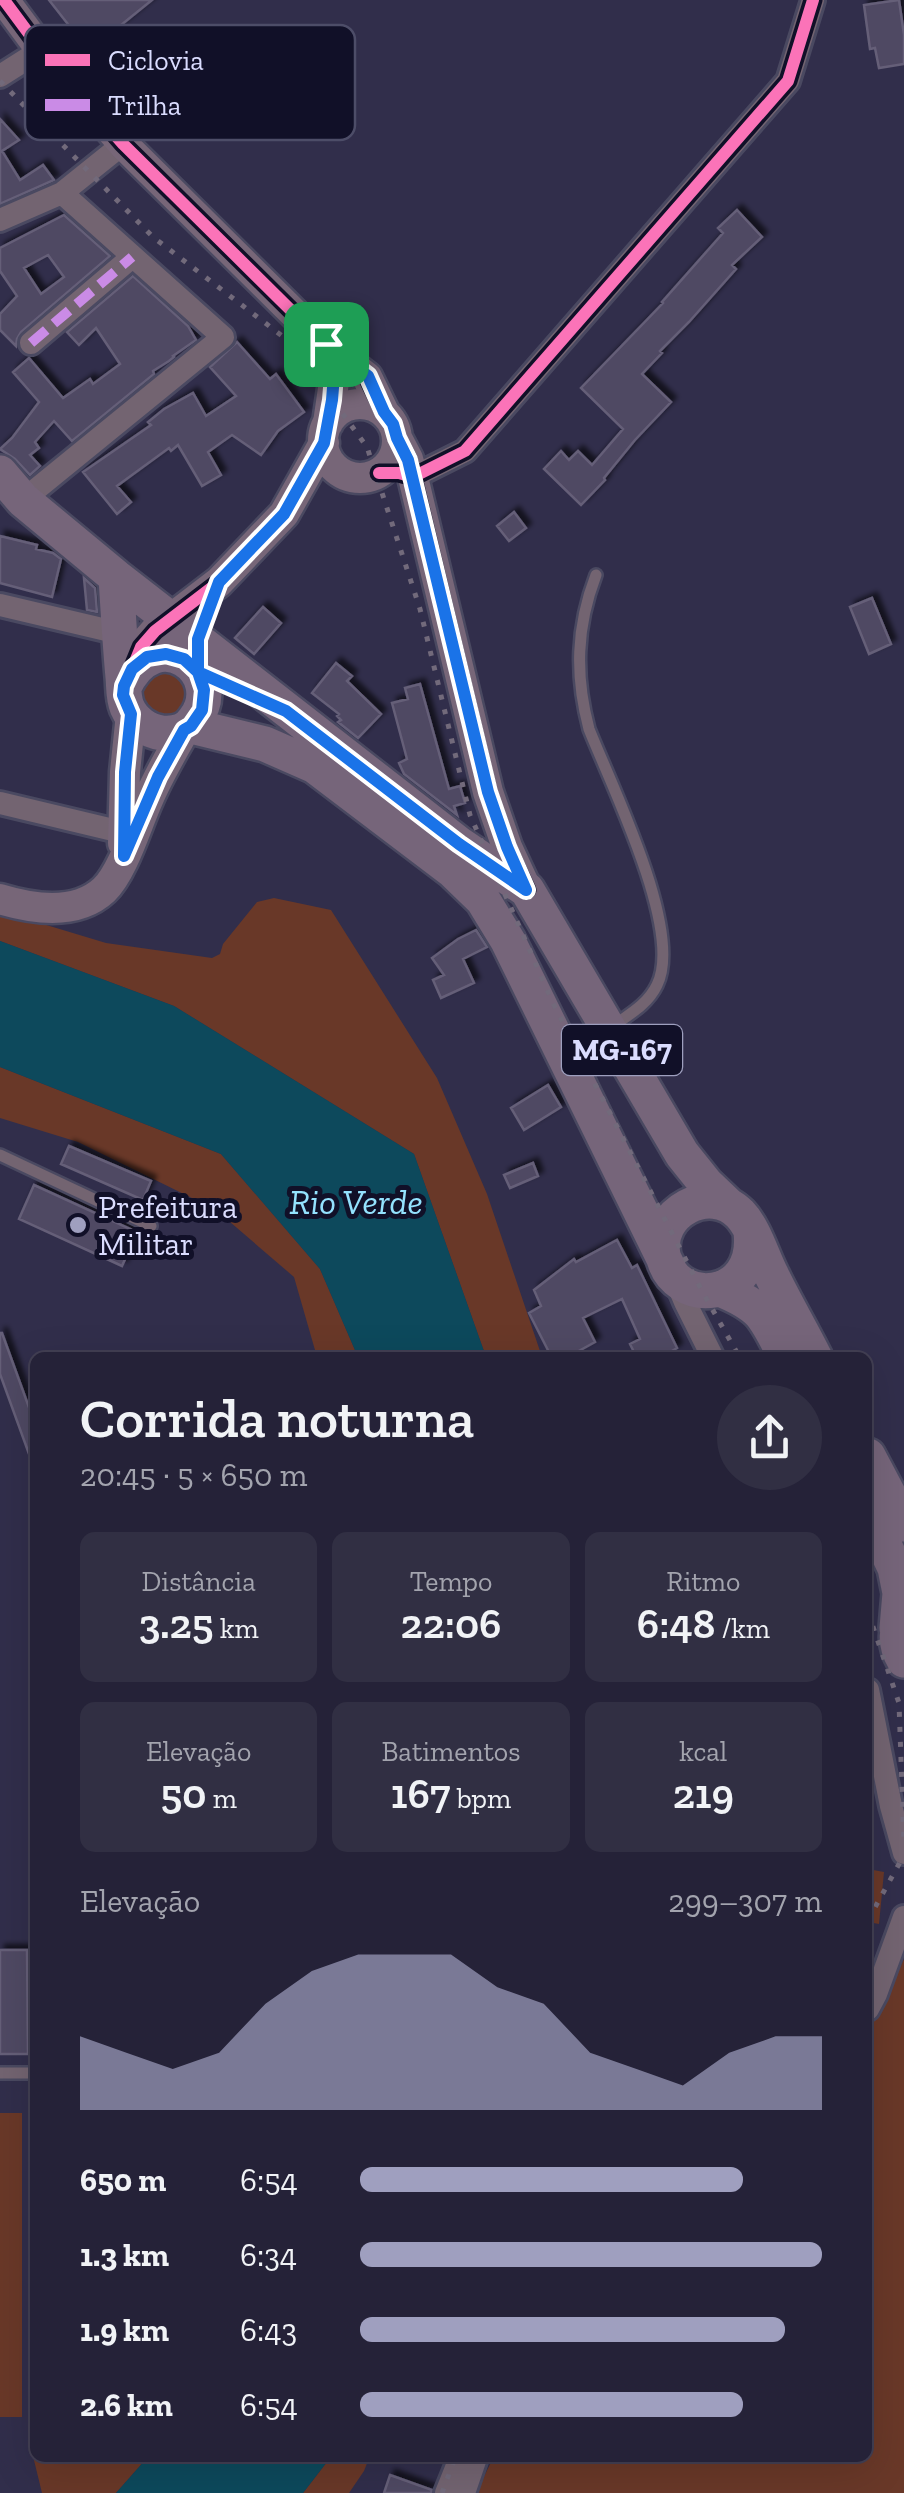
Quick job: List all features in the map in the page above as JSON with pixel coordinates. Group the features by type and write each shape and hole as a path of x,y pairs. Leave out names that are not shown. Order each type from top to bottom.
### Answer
{"main road":[{"name":"MG-167","path":"0,473 23,500 188,643 526,890 682,1154 706,1184 742,1215 812,1352"},
{"path":"116,577 119,634 129,690 142,725 155,732 170,734 187,728 202,710 204,690 188,643"},
{"name":"MG-167","path":"129,690 147,657 166,654 184,659 188,643"},
{"path":"187,728 266,744 315,766 452,870 482,900 508,940 671,1271 683,1284 702,1291 720,1290 748,1301 767,1321 783,1352"},
{"path":"671,1271 663,1239 668,1224 694,1202 727,1204"},
{"path":"720,1290 736,1281 748,1267 753,1250 751,1232"},
{"path":"872,1464 904,1524"},
{"path":"872,1519 895,1568 902,1633"}],"street":[{"path":"4,0 25,29"},
{"path":"326,344 334,375 326,433 331,462 338,470 347,475 399,473 413,477 465,452 788,81 813,0"},
{"path":"0,76 25,60"},
{"path":"119,140 326,344 368,376 408,460 488,792 526,890"},
{"path":"0,220 62,192 123,144"},
{"path":"23,500 223,338 62,192"},
{"path":"32,343 132,257"},
{"path":"127,841 129,690 148,638 188,643 219,582 284,514 331,486 373,475 393,458 391,425 367,404 340,410 284,514"},
{"path":"0,605 119,634"},
{"path":"0,899 61,908 86,902 104,890 115,875 158,777 187,728"},
{"path":"0,803 127,841"},
{"path":"671,1271 710,1352"},
{"path":"872,1707 890,1806 904,1853"},
{"path":"874,1983 904,1917"},
{"path":"446,2493 458,2462"},
{"path":"464,2493 475,2462"}],"lane":[{"path":"596,575 579,640 583,707 651,882 664,953 662,974 651,996 610,1029"},
{"path":"0,1155 151,1226"},
{"path":"0,2073 30,2073"}],"shaded area":[{"path":"173,665 191,692 179,714 163,719 141,707 138,682"},
{"path":"274,898 331,910 437,1078 487,1194 540,1352 484,1352 414,1154 174,1006 0,941 0,911 106,943 212,958 220,954 223,944 257,902"},
{"path":"0,1067 221,1154 320,1269 356,1352 316,1352 294,1277 209,1204 78,1142 0,1118"},
{"path":"872,1870 884,1872 879,1924 872,1923"},
{"path":"904,1959 904,2493 476,2493 491,2462 872,2462 872,2019"},
{"path":"0,2113 22,2113 22,2417 0,2417"},
{"path":"34,2462 143,2462 116,2493 42,2493"},
{"path":"327,2462 367,2462 349,2493 303,2493"}],"water":[{"name":"Rio Verde","path":"0,941 174,1006 414,1154 484,1352 356,1352 320,1269 221,1154 0,1067"},
{"path":"143,2462 327,2462 303,2493 116,2493"}],"building":[{"path":"49,0 152,0 121,25 69,25"},
{"path":"899,0 904,64 879,68 875,48 870,49 864,5"},
{"path":"0,119 19,140 2,151 20,180 43,165 54,180 0,204"},
{"path":"737,210 762,237 732,265 736,269 642,374 671,402 581,505 544,469 561,451 569,460 578,451 592,465 623,429 581,388 663,303 723,233 718,228"},
{"path":"64,215 110,256 21,332 16,346 0,330 0,314 17,296 0,271 0,248","holes":["48,255 64,277 41,294 24,268"]},
{"path":"133,276 188,326 196,340 153,371 72,441 54,421 35,442 39,448 30,455 40,466 30,475 0,449 39,402 13,372 29,358 63,398 90,379 93,384 120,364 96,328 79,345 67,332"},
{"path":"237,342 270,379 276,374 304,412 278,431 261,455 232,435 208,452 221,475 202,486 178,445 171,451 169,448 117,486 131,502 117,514 83,472 151,425 148,422 164,409 193,393 206,416 236,396 210,367"},
{"path":"514,512 526,528 509,541 497,526"},
{"path":"0,536 37,545 36,549 61,559 52,597 0,583"},
{"path":"84,578 95,588 97,612 87,610"},
{"path":"872,598 891,644 869,654 850,607"},
{"path":"263,607 281,623 254,654 235,638"},
{"path":"336,663 352,676 347,681 381,714 358,738 338,722 339,714 312,693"},
{"path":"420,684 449,789 460,786 465,803 454,806 457,815 404,774 399,763 407,759 392,703 408,699 405,688"},
{"path":"476,930 487,947 463,959 474,983 441,998 433,980 444,975 432,958"},
{"path":"548,1085 561,1107 524,1130 511,1108"},
{"path":"69,1146 151,1181 143,1200 61,1164"},
{"path":"533,1163 538,1176 510,1188 504,1175"},
{"name":"Prefeitura Militar","path":"34,1185 137,1232 122,1266 19,1219"},
{"path":"617,1240 632,1268 637,1265 677,1348 670,1352 634,1352 630,1344 640,1339 622,1299 583,1318 595,1342 577,1352 549,1352 529,1313 541,1306 534,1290 574,1259 576,1262"},
{"path":"2,1333 30,1410 30,1457 0,1374"},
{"path":"0,1950 27,1950 28,2054 0,2054"},
{"path":"390,2475 432,2490 431,2493 384,2493"}],"railway":[{"path":"0,81 25,106"},
{"path":"58,140 153,237 290,342 367,447 420,609 470,815 553,1003 737,1352"},
{"path":"872,1624 899,1703 904,1844"},
{"path":"872,1913 904,1855"},
{"path":"442,2493 454,2462"}],"marked path":[{"path":"31,343 132,257"}],"cycle path":[{"path":"4,0 25,28"},
{"path":"379,473 413,477 465,451 788,81 813,0"},
{"path":"120,140 326,345 367,377 384,412"},
{"path":"397,438 413,477 488,792 527,890"},
{"path":"132,669 141,647 155,631 219,582 284,514 324,443"}],"place":[{"name":"Prefeitura Militar","path":"78,1225"}],"route":[{"path":"326,344 334,375 324,443 284,514 219,582 198,639 198,672 204,690 202,710 184,730 158,777 124,856 122,832 131,714 123,695 124,686 132,669 147,657 166,654 184,659 198,672 286,711 459,844 526,890 488,792 408,460 368,376 326,344"}]}
